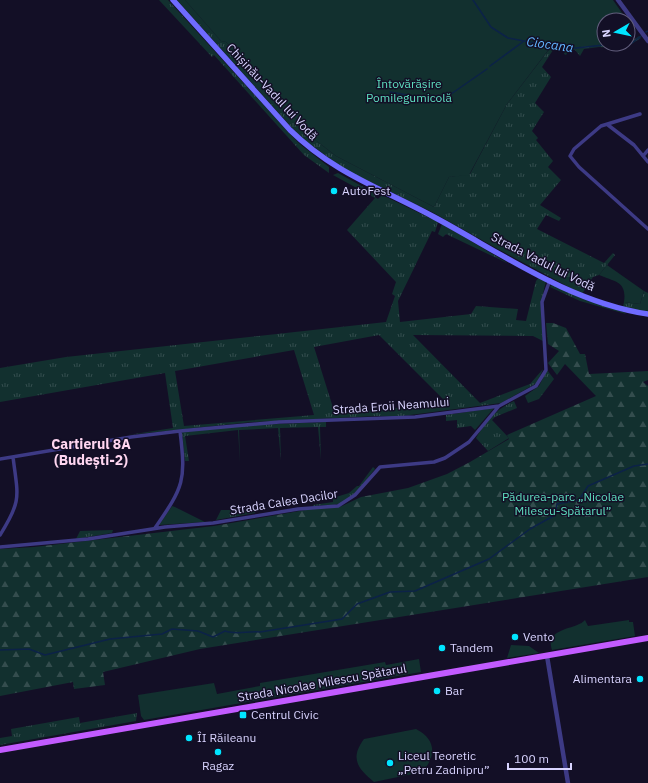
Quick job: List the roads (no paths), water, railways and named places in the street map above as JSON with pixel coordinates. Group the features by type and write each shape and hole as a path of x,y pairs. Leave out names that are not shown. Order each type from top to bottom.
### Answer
{"main road":[{"name":"Chișinău-Vadul lui Vodă","path":"173,0 302,142 343,172 432,216"},
{"name":"Strada Vadul lui Vodă","path":"432,216 550,280 599,303 619,309 648,314"},
{"name":"Strada Nicolae Milescu Spătarul","path":"0,750 648,638"}],"street":[{"path":"618,0 648,41"},
{"path":"640,114 601,126 571,153 571,159 648,229"},
{"path":"608,125 634,145 648,162"},
{"path":"643,156 648,150"},
{"name":"Strada Eroii Neamului","path":"0,460 131,437 180,431 272,422 415,417 499,406 536,386 546,370 542,302 550,280"},
{"name":"Strada Calea Dacilor","path":"0,547 88,539 155,528 213,523 298,509 338,506 354,495 380,467 437,461 463,447 499,406"},
{"path":"155,528 176,496 183,474 180,431"},
{"path":"0,535 11,518 18,500 13,458"},
{"path":"547,656 568,783"}],"waterway":[{"name":"Ciocana","path":"473,0 491,27 508,38 567,49 604,45 628,46 641,36"},
{"path":"490,66 524,41"},
{"path":"390,92 441,101 487,69"},
{"path":"0,650 29,649 45,655 110,639 162,634 172,629 198,631 213,637 225,631 233,633 260,632 342,619 357,604 390,592 415,591 489,559 530,529 555,515 557,504 579,500 588,486 634,466 648,464"}],"place":[{"name":"AutoFest","path":"334,191"},
{"name":"Vento","path":"515,637"},
{"name":"Tandem","path":"442,648"},
{"name":"Alimentara","path":"640,679"},
{"name":"Bar","path":"437,691"},
{"name":"Centrul Civic","path":"243,715"},
{"name":"ÎI Răileanu","path":"189,738"},
{"name":"Ragaz","path":"218,752"},
{"name":"Liceul Teoretic „Petru Zadnipru”","path":"390,763"}],"district":[{"name":"Cartierul 8A (Budești-2)","path":"91,452"}],"park label":[{"name":"Întovărășire Pomilegumicolă","path":"409,91"},
{"name":"Pădurea-parc „Nicolae Milescu-Spătarul”","path":"563,504"}]}
